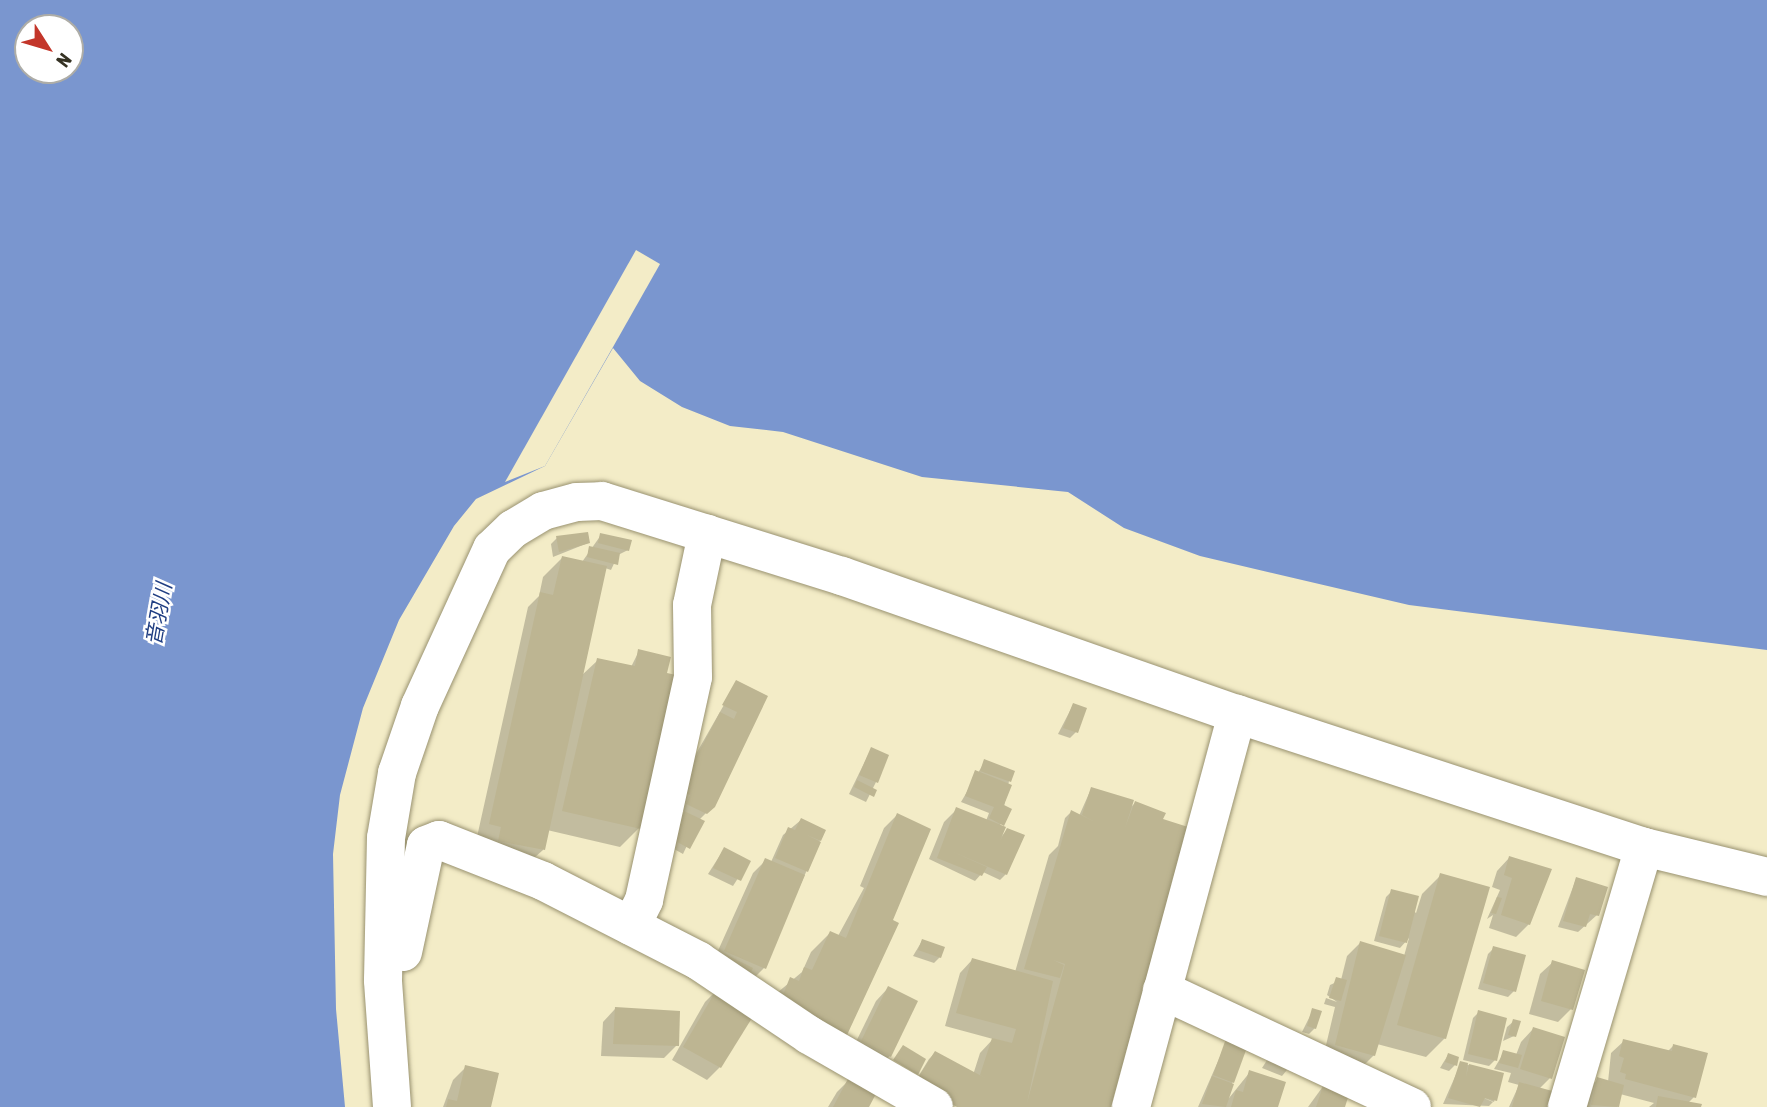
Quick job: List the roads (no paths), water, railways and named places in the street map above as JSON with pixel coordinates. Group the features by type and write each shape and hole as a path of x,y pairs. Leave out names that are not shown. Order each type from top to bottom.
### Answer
{"street":[{"path":"392,1107 383,980 387,838 397,773 420,706 492,549 513,528 543,511 577,502 602,501 842,576 1237,714 1644,847 1767,877"},
{"path":"631,926 644,900 693,677 692,605 707,534"},
{"path":"1131,1107 1237,714"},
{"path":"383,980 396,971 402,953 426,845 439,840 543,881 699,961 809,1035 934,1107"},
{"path":"1567,1107 1644,847"},
{"path":"1162,990 1412,1107"}],"water":[{"name":"音羽川","path":"0,0 1767,0 1767,650 1409,605 1200,556 1124,528 1068,492 922,477 783,432 730,426 682,407 640,381 613,348 545,466 476,499 454,526 399,620 363,708 340,795 333,854 336,1009 345,1107 0,1107"}]}
